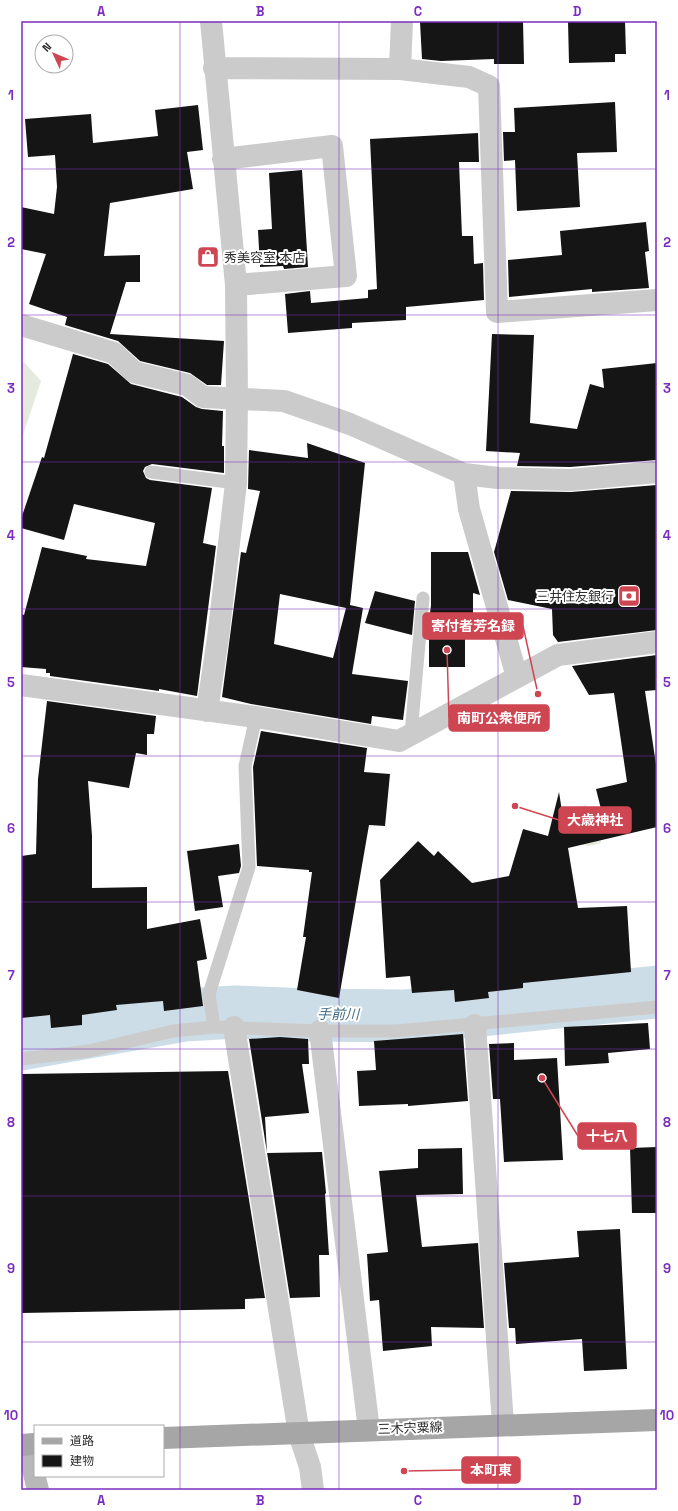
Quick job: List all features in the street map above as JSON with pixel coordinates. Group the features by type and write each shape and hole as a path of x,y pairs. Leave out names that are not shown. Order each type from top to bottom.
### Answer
{"main road":[{"name":"三木宍粟線","path":"164,1438 299,1434 503,1424 657,1420"}],"street":[{"path":"206,711 218,638 236,483 237,398 236,285 214,68 211,21"},
{"path":"400,69 402,21"},
{"path":"214,68 400,69 469,77 489,86 497,312 657,300"},
{"path":"223,159 332,146 346,276 236,285"},
{"path":"21,325 114,353 134,372 187,385 202,397 284,401 350,424 464,474 498,478 570,480 657,472"},
{"path":"464,474 469,509 517,677"},
{"path":"21,685 256,718 399,741 558,655 657,642"},
{"path":"475,1025 503,1424"},
{"path":"224,1027 299,1434 310,1467 314,1490"},
{"path":"320,1031 368,1430"},
{"path":"28,1445 34,1472"},
{"path":"35,1477 38,1490"}],"lane":[{"path":"150,472 236,483"},
{"path":"411,734 423,598"},
{"path":"224,1027 209,994 249,867 245,766 256,718"},
{"path":"21,1059 89,1051 173,1031 224,1027 320,1031 397,1031 657,1007"}],"shaded area":[{"path":"24,362 41,381 21,441 21,365"},
{"path":"586,805 598,822 601,843 589,846 579,844 572,837 569,815 574,808"}],"building":[{"path":"523,21 524,64 494,64 494,59 441,61 422,59 420,22"},
{"path":"568,21 625,21 626,54 615,54 615,62 569,63"},
{"path":"615,102 617,152 577,153 580,207 517,211 515,160 504,161 503,132 515,132 514,108"},
{"path":"198,105 203,150 187,152 193,189 110,203 104,256 140,255 140,282 126,282 110,334 224,341 221,385 207,385 190,373 140,361 118,341 65,325 67,317 29,304 46,254 21,249 21,207 54,214 57,187 55,155 28,157 25,119 91,114 93,143 158,136 155,110"},
{"path":"478,133 479,162 459,162 462,236 473,236 474,264 483,263 484,300 406,307 406,320 352,323 352,328 288,333 285,294 310,291 311,303 368,298 368,290 377,289 370,139"},
{"path":"302,170 308,267 284,269 283,266 260,267 258,230 272,229 269,173"},
{"path":"646,222 649,251 645,252 649,288 592,292 592,289 509,297 508,260 562,255 560,231"},
{"path":"492,334 534,335 530,423 577,429 590,384 604,388 602,369 657,363 657,460 570,467 517,466 520,453 486,451"},
{"path":"73,354 108,364 131,384 182,397 196,407 202,409 223,411 222,446 224,446 224,473 152,464 145,467 143,471 146,478 150,480 212,488 203,543 216,546 197,696 159,689 159,691 50,676 50,673 46,673 46,669 21,667 21,614 24,615 42,547 87,556 86,559 146,566 155,523 74,504 64,540 21,528 21,519 42,457 44,458"},
{"path":"307,443 365,463 350,605 363,608 352,674 408,681 403,720 372,716 371,724 251,704 222,697 241,552 246,553 260,491 248,489 249,450 308,458","holes":["280,594 346,608 333,658 274,644"]},
{"path":"657,485 657,630 558,642 553,635 552,609 508,600 494,552 511,491 571,492"},
{"path":"431,552 468,552 480,595 473,593 473,625 465,626 465,667 429,667 429,640 427,639 431,605"},
{"path":"375,591 415,601 412,635 365,623"},
{"path":"657,655 657,690 645,691 657,771 657,827 568,848 578,908 627,906 631,972 523,983 523,988 488,992 489,998 455,1002 454,990 412,993 410,976 386,978 380,880 418,841 434,856 438,851 472,883 509,876 523,829 548,836 559,792 564,824 607,833 596,789 627,782 614,693 589,695 572,666"},
{"path":"47,701 156,716 154,734 147,734 147,755 136,753 129,788 88,781 92,836 92,888 147,887 147,929 200,919 207,959 197,961 203,1006 164,1011 163,1001 116,1005 117,1010 82,1015 82,1025 51,1028 50,1015 21,1018 21,856 36,854 38,779"},
{"path":"261,731 367,748 364,772 390,774 385,826 369,825 339,998 297,990 306,937 303,937 312,872 309,872 309,870 257,866 253,767"},
{"path":"239,844 241,866 239,873 218,876 223,907 195,911 187,851"},
{"path":"648,1023 650,1049 608,1053 609,1063 565,1066 564,1027"},
{"path":"463,1034 468,1101 408,1106 408,1104 359,1106 357,1071 376,1070 374,1041"},
{"path":"280,1037 308,1039 309,1064 302,1064 309,1113 265,1117 267,1153 249,1039"},
{"path":"514,1043 514,1060 557,1058 563,1160 504,1162 500,1099 493,1099 489,1044"},
{"path":"228,1071 265,1298 245,1299 245,1309 21,1313 21,1074"},
{"path":"657,1147 657,1213 632,1213 630,1148"},
{"path":"462,1148 463,1194 416,1195 422,1247 478,1243 484,1328 431,1327 432,1346 383,1351 379,1300 370,1301 367,1254 388,1252 379,1171 418,1168 418,1149"},
{"path":"322,1152 326,1193 329,1255 319,1255 320,1297 290,1298 267,1153"},
{"path":"620,1229 627,1369 584,1371 582,1339 516,1344 515,1328 509,1328 504,1263 579,1257 577,1231"}],"waterway":[{"name":"手前川","path":"21,1044 185,1015 236,1012 310,1015 405,1016 471,1011 657,992"}],"place":[{"name":"秀美容室 本店","path":"208,257"},
{"name":"三井住友銀行","path":"629,596"},
{"name":"南町公衆便所","path":"447,650"},
{"name":"寄付者芳名録","path":"538,694"},
{"name":"大歳神社","path":"515,806"},
{"name":"十七八","path":"542,1078"},
{"name":"本町東","path":"404,1471"}]}
